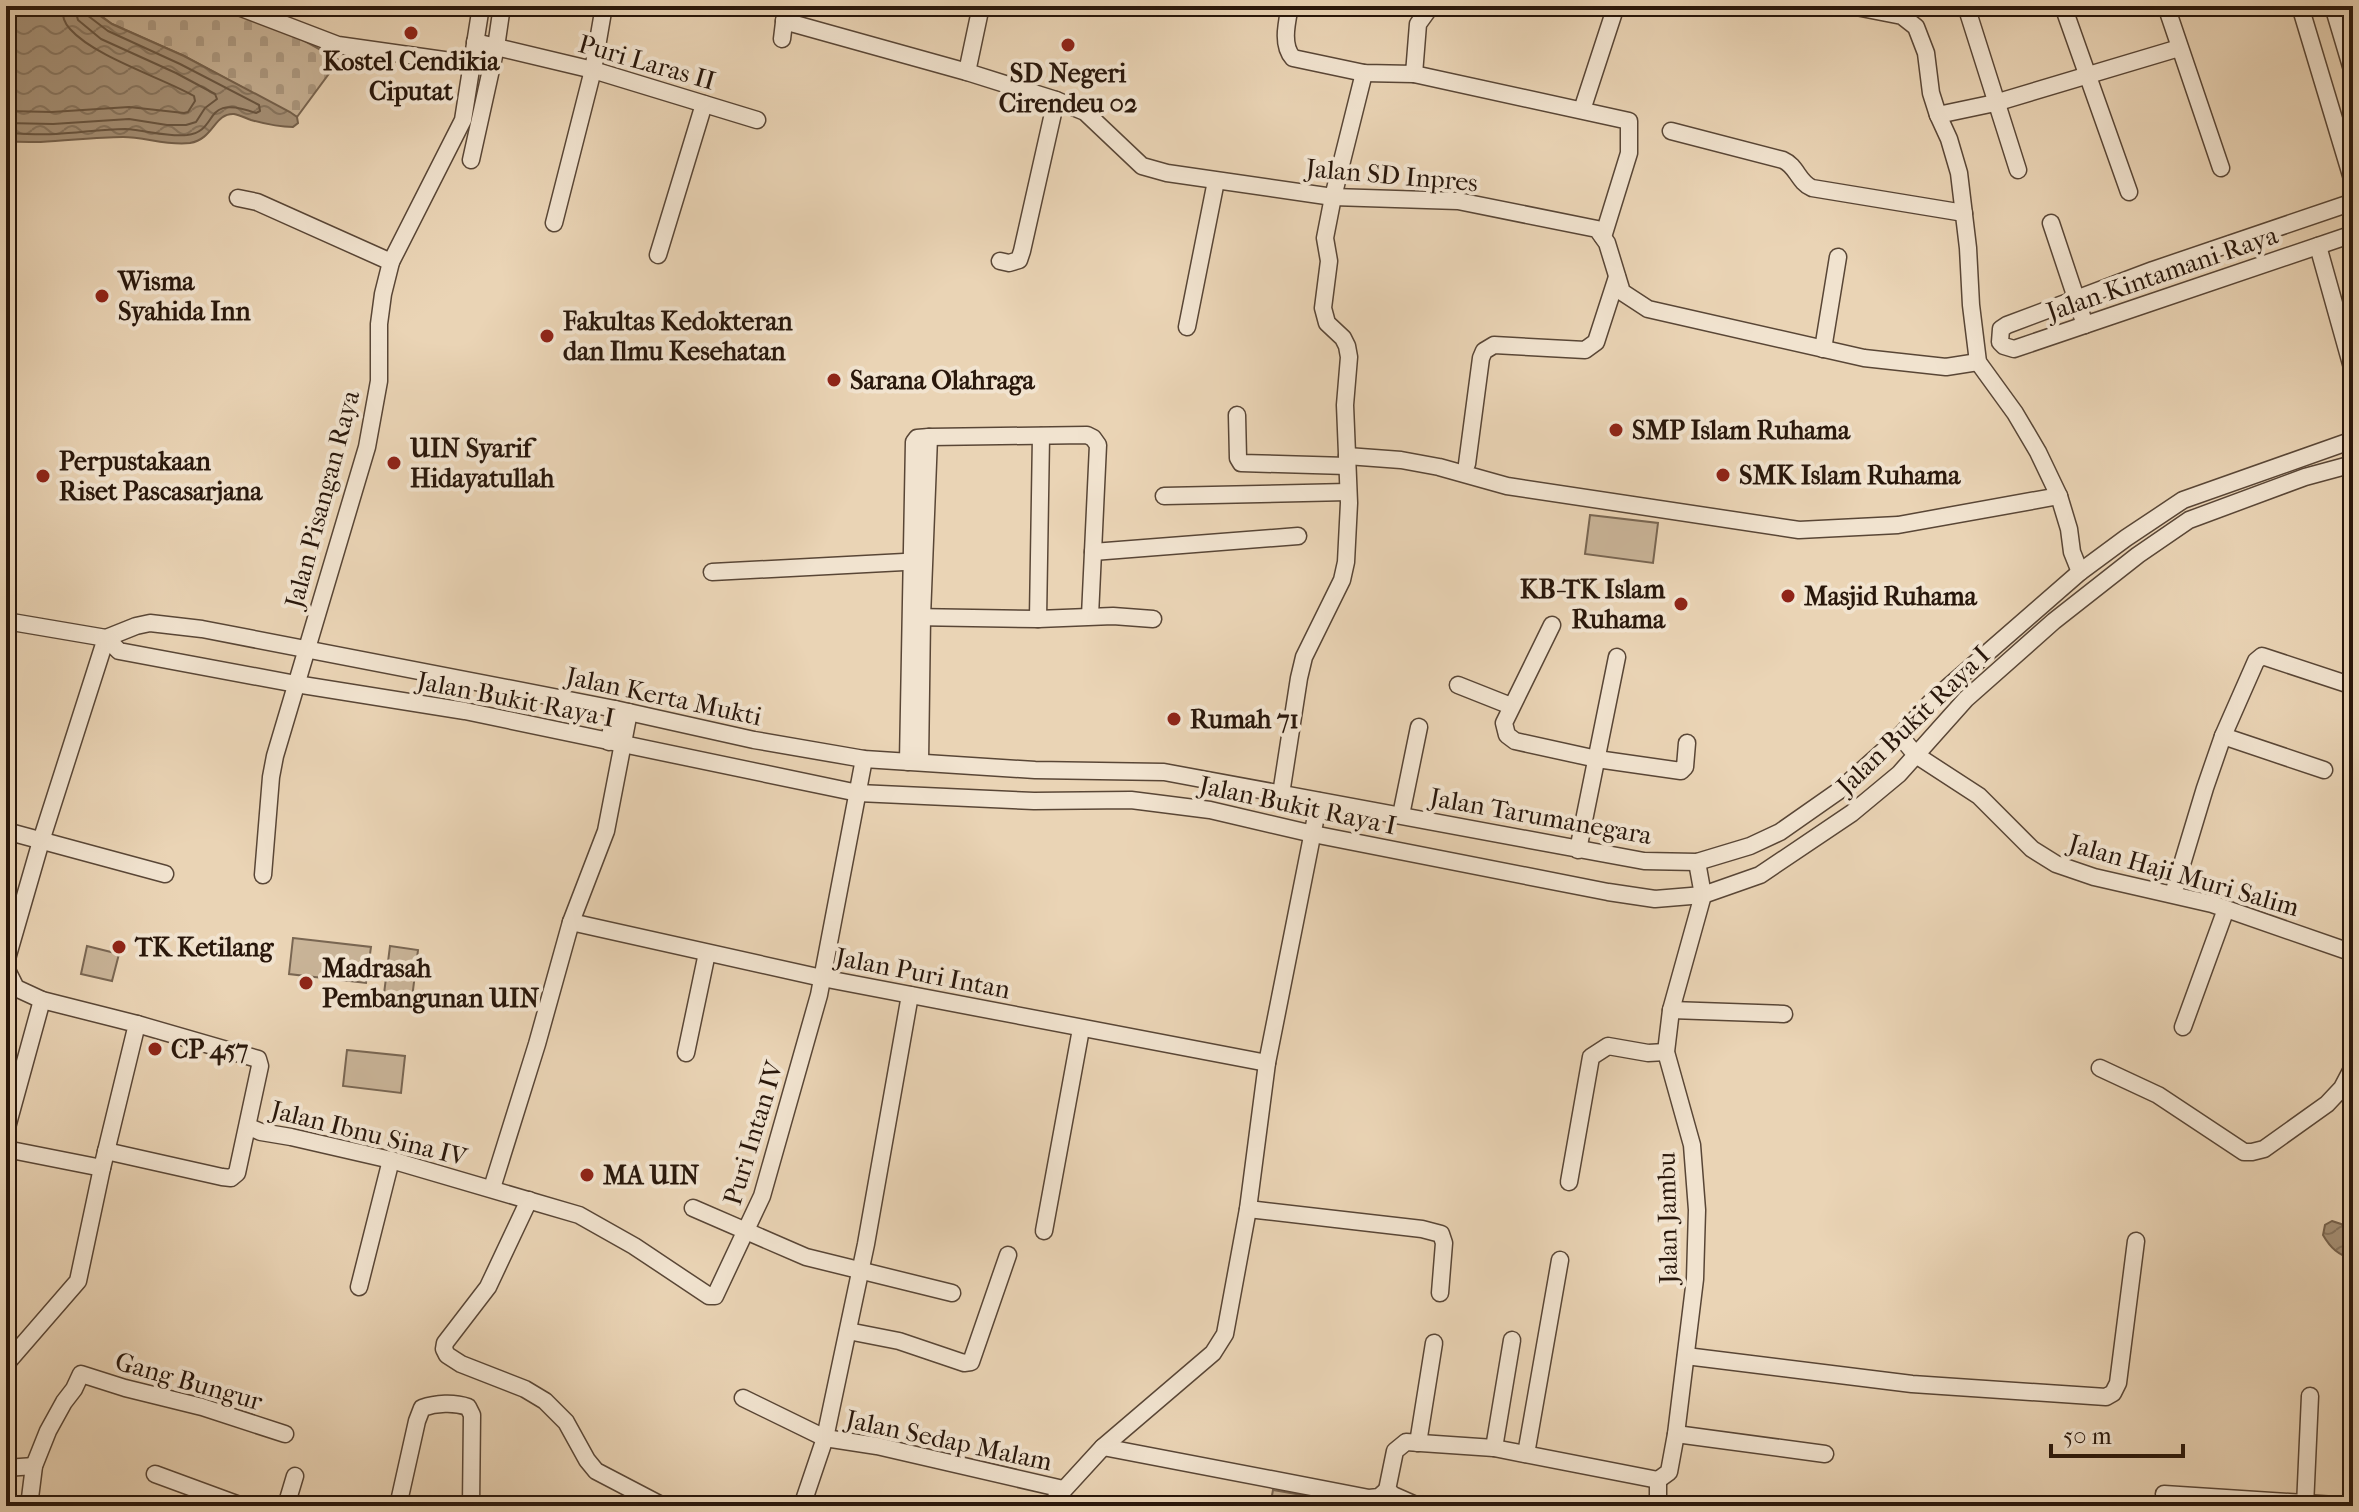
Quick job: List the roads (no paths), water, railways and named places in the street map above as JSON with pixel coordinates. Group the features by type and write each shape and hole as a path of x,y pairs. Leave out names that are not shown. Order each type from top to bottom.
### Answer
{"street":[{"path":"236,6 338,45 472,64"},
{"path":"471,160 502,6"},
{"path":"554,223 593,70 604,6"},
{"path":"967,72 981,6"},
{"path":"1290,6 1286,46 1293,58 1364,73 1414,74 1629,121 1629,153 1603,237 1622,292 1648,309 1896,363 1946,367 1978,362"},
{"path":"1414,74 1418,24 1431,6"},
{"path":"1582,110 1616,6"},
{"path":"1851,6 1902,16 1916,27 1926,53 1931,93 1959,173 1978,362 2015,413 2038,452 2059,496 2080,572"},
{"path":"1966,6 2018,170"},
{"path":"2063,6 2129,192"},
{"path":"2166,6 2221,168"},
{"path":"2300,6 2353,182"},
{"path":"2333,6 2353,73"},
{"path":"480,13 499,25"},
{"name":"Jalan Pisangan Raya","path":"263,875 271,777 367,447 379,381 381,309 391,262 463,120 480,13"},
{"name":"Jalan SD Inpres","path":"782,39 785,13 1056,100 1085,112 1142,166 1216,181 1333,197 1458,201 1597,229 1603,237"},
{"name":"Puri Laras II","path":"475,42 593,70 757,120"},
{"path":"1938,115 1995,103 2179,48"},
{"path":"1281,794 1304,657 1342,580 1346,562 1348,492 1345,405 1349,357 1343,338 1327,323 1323,308 1329,261 1325,238 1364,73"},
{"path":"1000,261 1009,263 1019,260 1056,100"},
{"path":"658,255 704,104"},
{"path":"1671,131 1783,160 1792,164 1805,185 1812,188 1964,213"},
{"path":"1187,327 1216,181"},
{"path":"238,198 257,202 391,262"},
{"path":"2075,299 2353,202"},
{"path":"2051,223 2085,325"},
{"name":"Jalan Kintamani Raya","path":"2075,299 2001,329 2000,342 2014,349 2353,234"},
{"path":"2318,246 2353,371"},
{"path":"1823,349 1838,257"},
{"path":"1467,464 1484,351 1494,345 1585,350 1592,347 1617,277"},
{"path":"1237,415 1238,458 1241,463 1401,460 1507,486 1799,530 1898,525 2059,496"},
{"path":"914,762 918,562 914,442 917,438 1087,435 1093,438 1098,445 1090,616"},
{"path":"1038,619 1041,436"},
{"name":"Jalan Tarumanegara","path":"1316,817 1401,815 1644,861 1700,879 1750,846 1780,832 1910,746 1932,701 2080,572 2183,500 2353,440"},
{"name":"Jalan Bukit Raya I","path":"106,638 119,651 465,711 858,793 1034,801 1131,800 1210,810 1316,817 1608,892 1655,899 1700,879 1760,875 1852,813 1899,774 1910,746 2054,621 2138,555 2189,520 2305,477 2353,464"},
{"path":"1164,496 1348,492"},
{"path":"1093,552 1298,536"},
{"path":"712,572 918,562"},
{"path":"916,617 1038,619 1090,616 1153,619"},
{"name":"Jalan Kerta Mukti","path":"6,621 106,638 136,626 165,624 304,655 622,710 754,740 864,759 1035,770 1164,772 1281,794 1316,817"},
{"path":"1552,625 1504,723 1507,735 1515,741 1597,759 1681,771 1685,767 1687,743"},
{"path":"6,1131 13,1076 42,1000 16,988 6,965 41,841 106,638"},
{"path":"2173,894 2223,736 2256,661 2262,656 2353,686"},
{"path":"1578,850 1617,657"},
{"path":"1458,685 1511,706"},
{"path":"492,1188 571,922 606,831 622,710"},
{"path":"1401,815 1419,727"},
{"path":"2223,736 2324,770"},
{"path":"750,770 754,740"},
{"name":"Jalan Haji Muri Salim","path":"1910,746 1979,796 2032,849 2056,864 2094,877 2226,909 2353,953"},
{"name":"Puri Intan IV","path":"715,1296 767,1182 822,978 864,759"},
{"path":"1034,801 1035,770"},
{"path":"1049,1506 1103,1447 1220,1345 1225,1334 1248,1209 1267,1063 1316,817"},
{"path":"6,831 165,874"},
{"path":"1750,846 1760,875"},
{"name":"Jalan Jambu","path":"1658,1480 1669,1472 1676,1434 1695,1279 1697,1210 1692,1145 1666,1052 1671,1010 1700,879"},
{"path":"2183,1027 2226,909"},
{"name":"Jalan Puri Intan","path":"571,922 822,978 1267,1063"},
{"path":"686,1053 707,953"},
{"path":"802,1506 825,1438 848,1331 910,995"},
{"name":"Jalan Ibnu Sina IV","path":"42,1000 258,1059 260,1066 249,1127 391,1160 579,1215 634,1246 709,1296 715,1296"},
{"path":"1671,1010 1784,1014"},
{"path":"6,1364 78,1281 137,1024"},
{"path":"1044,1231 1081,1029"},
{"path":"1569,1182 1591,1057 1608,1046 1648,1053 1666,1052"},
{"path":"2100,1068 2148,1090 2244,1152 2252,1152 2264,1149 2327,1104 2342,1088 2353,1067"},
{"path":"106,1151 231,1178 237,1173 249,1127"},
{"path":"6,1149 102,1168"},
{"path":"359,1287 391,1160"},
{"path":"529,1200 488,1287 445,1343 444,1349 447,1355 461,1364 525,1389 545,1401 566,1422 596,1471 663,1506"},
{"path":"693,1208 806,1257 952,1293"},
{"path":"1248,1209 1422,1229 1441,1234 1444,1243 1440,1293"},
{"path":"1686,1356 1912,1384 2106,1397 2113,1393 2118,1383 2136,1241"},
{"path":"848,1331 899,1341 964,1363 971,1362 1008,1255"},
{"path":"1526,1454 1560,1260"},
{"path":"1494,1448 1512,1340"},
{"path":"1418,1443 1434,1343"},
{"name":"Gang Bungur","path":"29,1506 34,1466 48,1431 81,1374 202,1407 285,1434"},
{"path":"2305,1504 2310,1396"},
{"name":"Jalan Sedap Malam","path":"743,1398 825,1438 877,1446 1063,1489"},
{"path":"398,1506 417,1421 422,1408 432,1404 461,1405 468,1407 472,1415 471,1506"},
{"path":"1676,1434 1825,1454"},
{"path":"1103,1447 1369,1498 1379,1497 1387,1490 1395,1451 1406,1442 1494,1448 1658,1480 1658,1506"},
{"path":"6,1468 34,1466"},
{"path":"155,1474 242,1506"},
{"path":"286,1506 295,1476"},
{"path":"1387,1490 1418,1506"},
{"path":"2164,1494 2351,1506"}],"water":[{"path":"6,6 86,6 112,24 184,56 290,112 297,117 298,123 293,127 282,126 236,114 227,115 198,141 181,144 123,137 6,141"},
{"path":"2332,1221 2353,1233 2353,1260 2335,1250 2323,1235 2325,1225"}],"place":[{"name":"Kostel Cendikia Ciputat","path":"411,33"},
{"name":"SD Negeri Cirendeu 02","path":"1068,45"},
{"name":"Wisma Syahida Inn","path":"102,296"},
{"name":"Fakultas Kedokteran dan Ilmu Kesehatan","path":"547,336"},
{"name":"Sarana Olahraga","path":"834,380"},
{"name":"SMP Islam Ruhama","path":"1616,430"},
{"name":"UIN Syarif Hidayatullah","path":"394,463"},
{"name":"SMK Islam Ruhama","path":"1723,475"},
{"name":"Perpustakaan Riset Pascasarjana","path":"43,476"},
{"name":"Masjid Ruhama","path":"1788,596"},
{"name":"KB-TK Islam Ruhama","path":"1681,604"},
{"name":"Rumah 71","path":"1174,719"},
{"name":"TK Ketilang","path":"119,947"},
{"name":"Madrasah Pembangunan UIN","path":"306,983"},
{"name":"CP 457","path":"155,1049"},
{"name":"MA UIN","path":"587,1175"}]}
